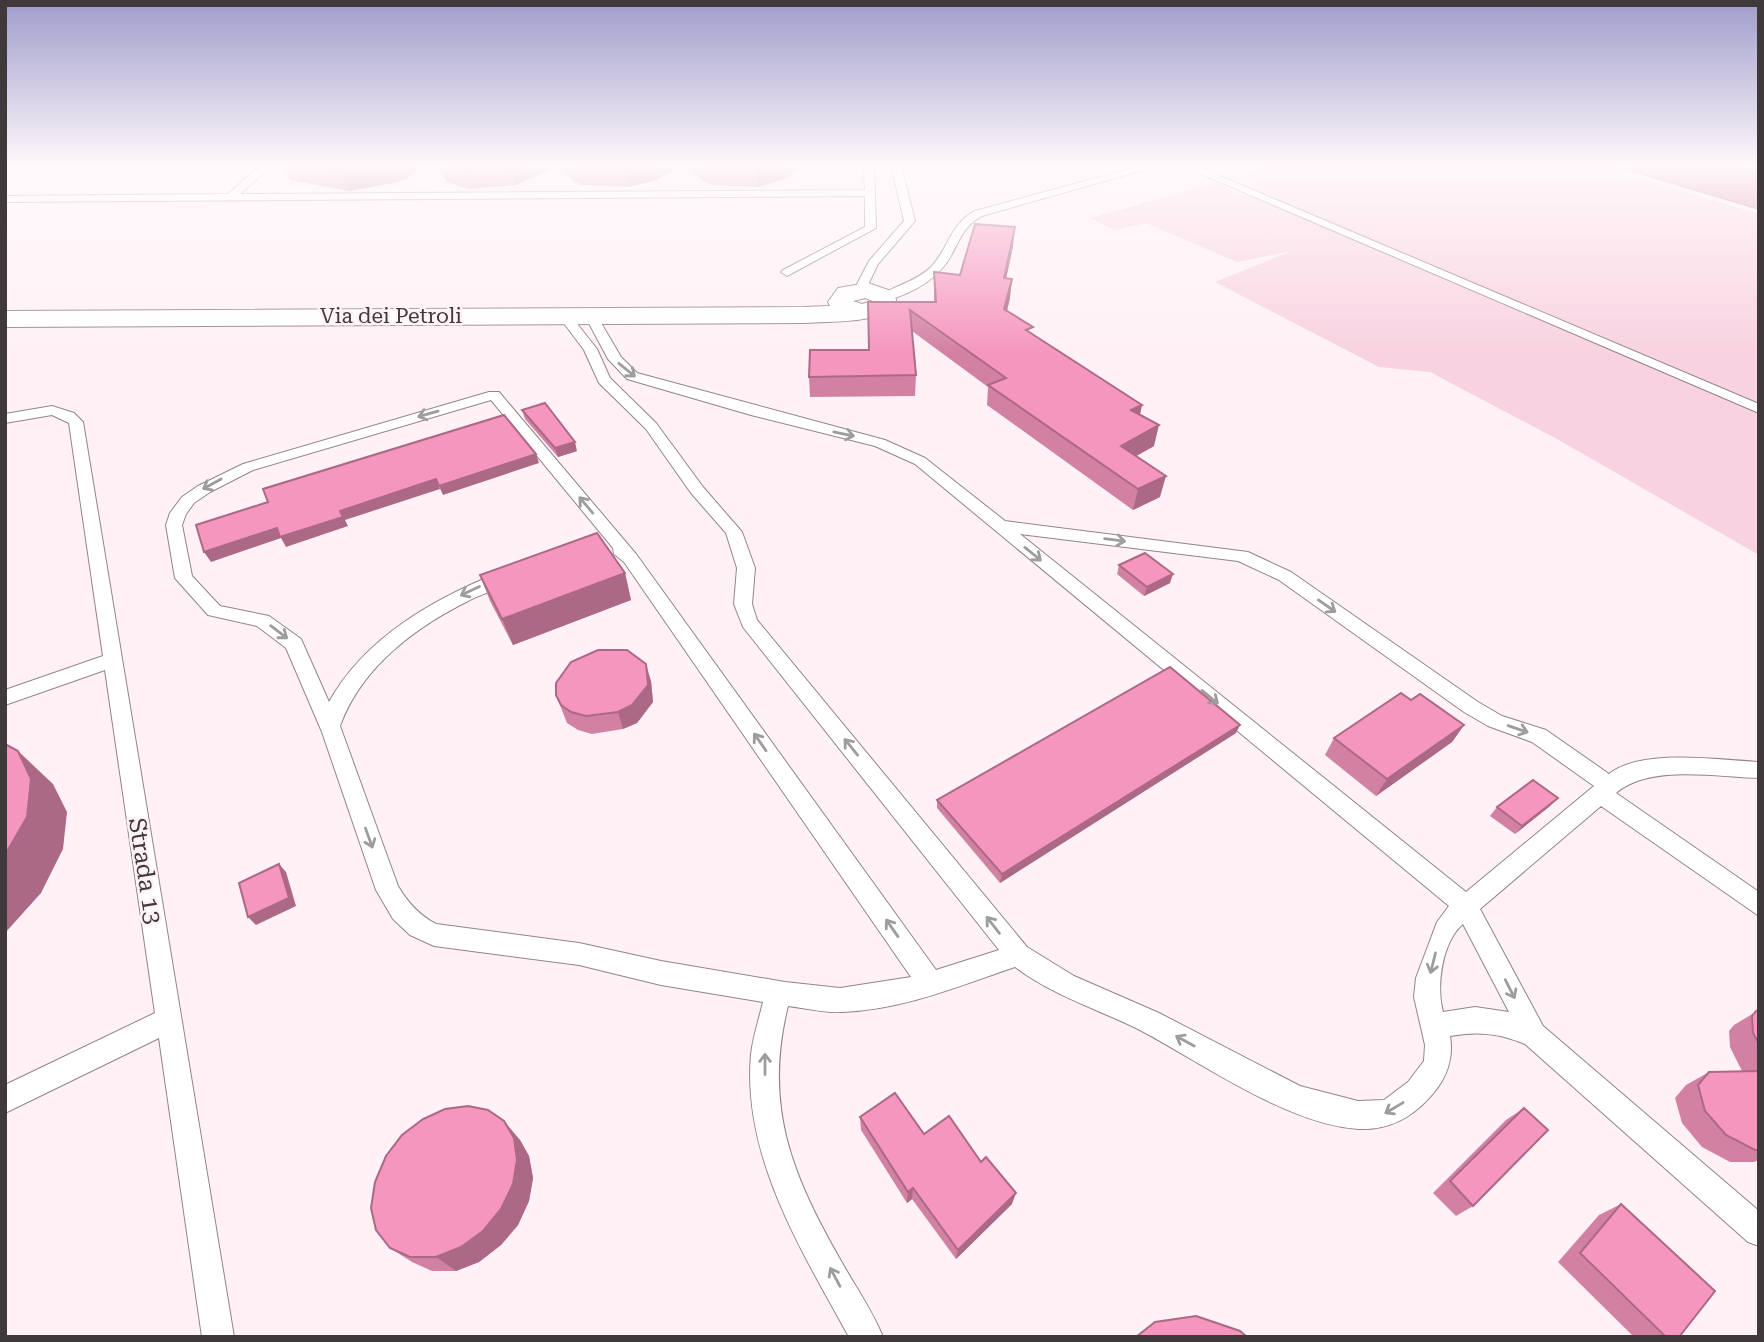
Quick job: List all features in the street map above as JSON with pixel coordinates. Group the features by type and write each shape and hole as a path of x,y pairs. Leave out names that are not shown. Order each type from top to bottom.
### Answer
{"street":[{"name":"Via dei Petroli","path":"5,319 776,313 854,299 875,291 885,297"}],"lane":[{"path":"787,272 871,228"},
{"path":"854,299 873,263 904,228"},
{"path":"885,297 926,278 946,254 957,228"},
{"path":"1332,228 1759,409"},
{"path":"563,314 590,349 604,380 651,426 697,490 734,532 746,568 743,604 749,622 1018,955 1040,972 1148,1020 1271,1085 1336,1111 1364,1115 1387,1114 1406,1101 1431,1076 1440,1059 1427,996 1437,946 1449,921 1623,775 1650,767 1759,770"},
{"path":"590,314 615,359 632,376 898,449 920,461 1467,907 1534,1035"},
{"path":"931,984 630,558 494,395 268,460 204,489 188,500 178,513 174,525 184,578 214,611 263,621 294,644 330,727 388,890 399,911 416,927 434,935 579,954 661,973 778,993 840,1000 880,996 931,984 1018,955"},
{"path":"5,419 51,410 62,411"},
{"name":"Strada 13","path":"62,411 76,422 218,1337"},
{"path":"999,526 1242,556 1258,562 1285,576 1471,708 1539,736 1605,790 1759,905"},
{"path":"589,547 611,544 630,558"},
{"path":"330,727 350,687 387,646 435,609 526,568"},
{"path":"5,698 113,660"},
{"path":"778,993 764,1056 767,1115 776,1155 796,1206 867,1337"},
{"path":"1434,1026 1479,1017 1534,1035 1759,1231"},
{"path":"5,1098 169,1020"}],"shaded area":[{"path":"1157,228 1326,228 1759,412 1759,555 1557,439 1430,372 1379,367 1215,282 1292,251 1237,262"},
{"path":"1339,228 1759,228 1759,405"}],"building":[{"path":"974,228 1015,228 1004,278 1012,279 1004,309 1033,327 1026,330 1142,405 1131,410 1159,425 1121,446 1166,476 1138,489 988,385 1006,378 910,310 916,375 809,377 810,350 869,350 868,302 936,302 934,272 960,275"},
{"path":"545,403 575,442 555,448 522,410"},
{"path":"504,415 536,454 439,486 436,479 340,511 343,517 280,537 277,528 204,552 196,525 268,502 263,489"},
{"path":"597,533 625,573 502,619 480,575"},
{"path":"1145,553 1173,574 1147,587 1119,565"},
{"path":"598,650 627,650 646,664 648,685 632,705 618,712 586,716 571,712 561,705 556,695 556,683 571,662"},
{"path":"1170,667 1240,725 1002,874 937,800"},
{"path":"1401,693 1411,700 1420,694 1464,725 1387,779 1334,738"},
{"path":"5,744 18,751 31,779 27,817 5,855"},
{"path":"1533,780 1558,798 1522,826 1497,807"},
{"path":"279,864 289,898 248,917 239,883"},
{"path":"1759,1010 1759,1044 1753,1033 1752,1016"},
{"path":"1759,1071 1759,1150 1755,1150 1726,1135 1705,1111 1698,1085 1709,1072"},
{"path":"895,1093 924,1134 949,1116 981,1162 986,1157 1016,1193 958,1250 913,1188 908,1192 860,1117"},
{"path":"468,1106 488,1110 504,1121 514,1138 517,1160 513,1184 501,1209 483,1231 461,1247 436,1257 410,1257 390,1248 376,1230 371,1208 375,1182 386,1156 402,1135 423,1119 445,1109"},
{"path":"1524,1108 1548,1130 1473,1206 1450,1181"},
{"path":"1621,1204 1715,1291 1679,1337 1666,1337 1580,1253"},
{"path":"1196,1316 1240,1331 1247,1337 1136,1337 1155,1322"}]}
